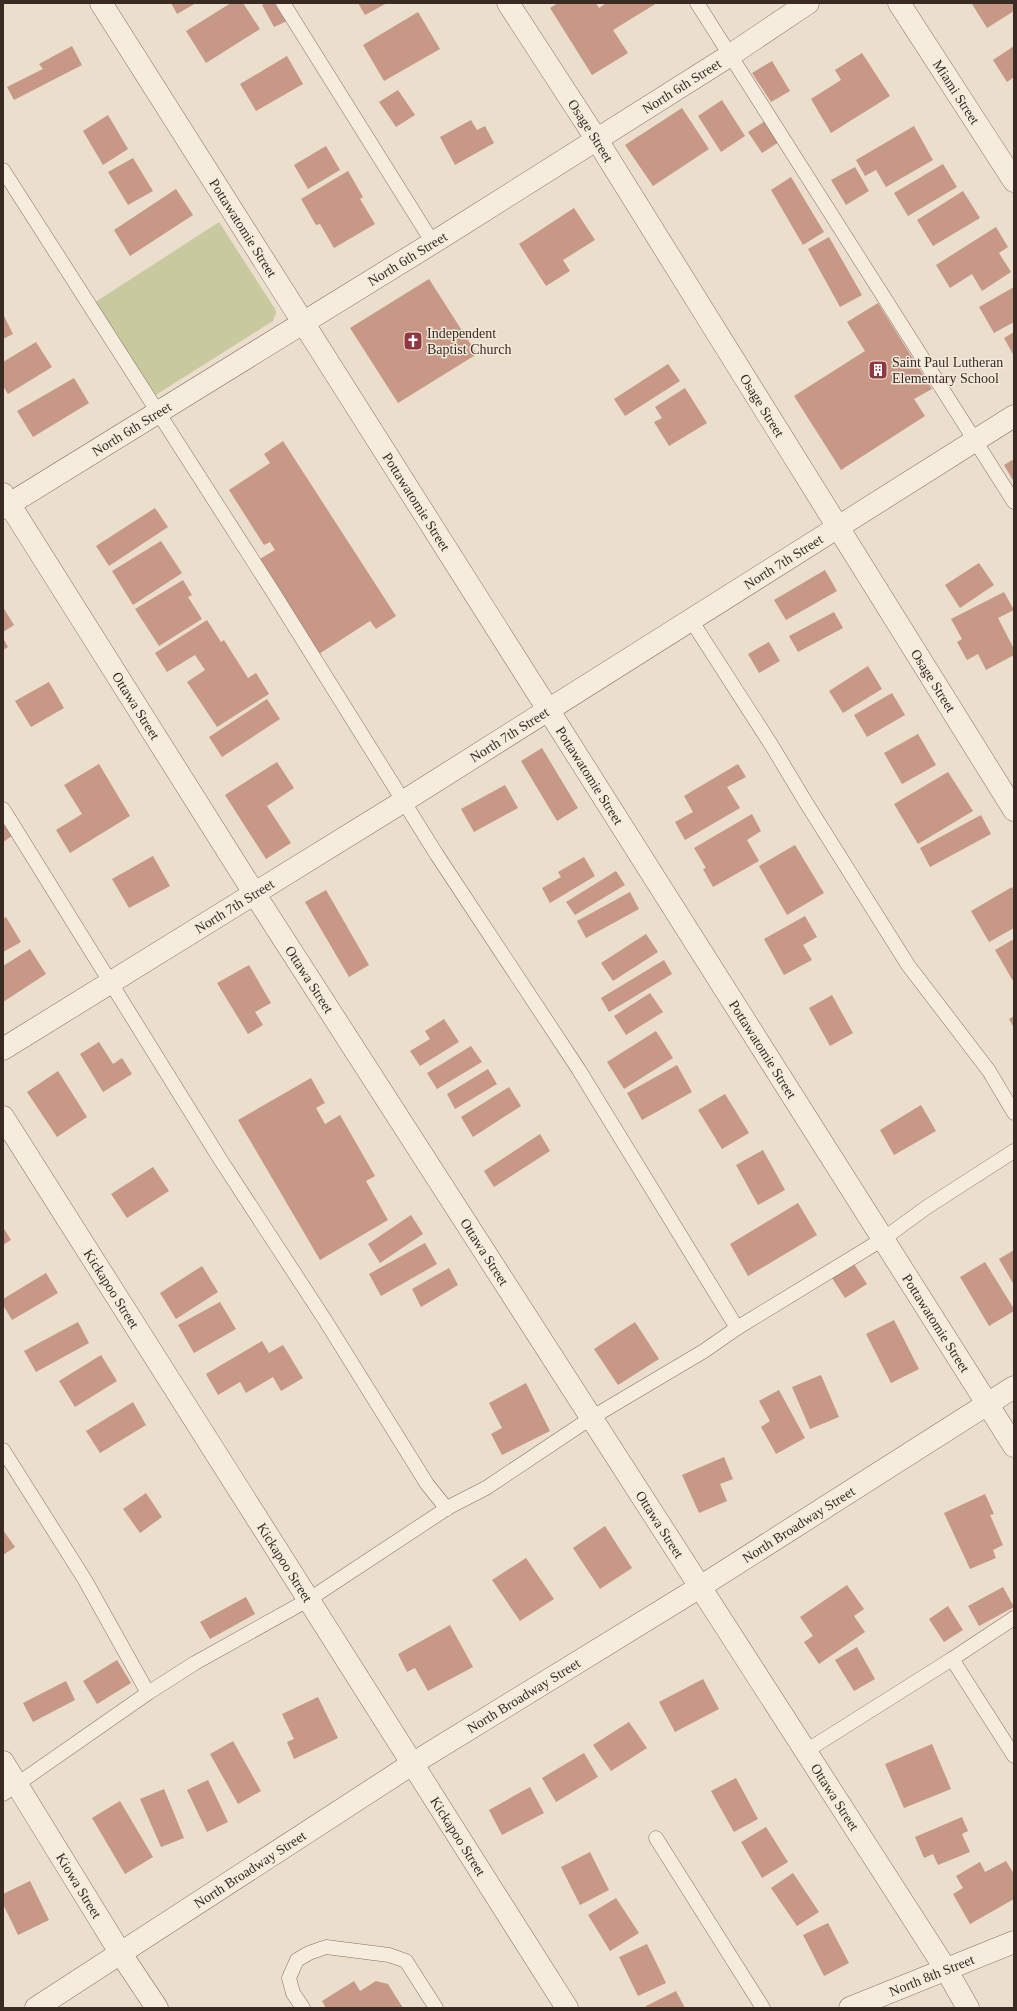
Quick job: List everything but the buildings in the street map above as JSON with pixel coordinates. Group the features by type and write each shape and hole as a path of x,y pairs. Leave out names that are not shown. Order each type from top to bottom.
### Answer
{"street":[{"name":"Pottawatomie Street","path":"101,3 1014,1446"},
{"name":"Osage Street","path":"508,3 597,140 1014,810"},
{"name":"North 6th Street","path":"5,502 158,413 304,324 729,56 808,3"},
{"name":"Miami Street","path":"899,3 1014,181"},
{"name":"North 7th Street","path":"3,1049 404,801 838,529 1014,416"},
{"name":"Ottawa Street","path":"5,502 254,893 947,1970 968,2008"},
{"name":"Kickapoo Street","path":"3,1117 567,2008"},
{"name":"North Broadway Street","path":"36,2008 412,1764 700,1587 1014,1387"},
{"name":"Kiowa Street","path":"3,1762 10,1789 157,2008"},
{"name":"North 8th Street","path":"850,2008 1014,1942"}],"lane":[{"path":"283,3 433,243"},
{"path":"697,3 729,56 1014,502"},
{"path":"3,170 273,592 404,801 579,1070 736,1328"},
{"path":"691,620 772,746 805,802 908,965 989,1071 1014,1113"},
{"path":"3,809 110,983 427,1484 446,1509"},
{"path":"10,1789 148,1692 195,1663 308,1600 446,1509 486,1488 591,1418 704,1351 736,1328 883,1240 927,1207 1014,1151"},
{"path":"3,1450 85,1580 148,1692"},
{"path":"806,1751 1014,1618"},
{"path":"952,1659 1014,1756"},
{"path":"656,1838 763,2008"},
{"path":"303,2008 293,1993 289,1978 297,1960 309,1953 326,1948 389,1955 406,1961 436,2008"}],"green space":[{"path":"219,222 275,309 276,313 273,321 154,396 94,303"}],"place":[{"name":"Independent Baptist Church","path":"413,341"},
{"name":"Saint Paul Lutheran Elementary School","path":"878,370"}]}
